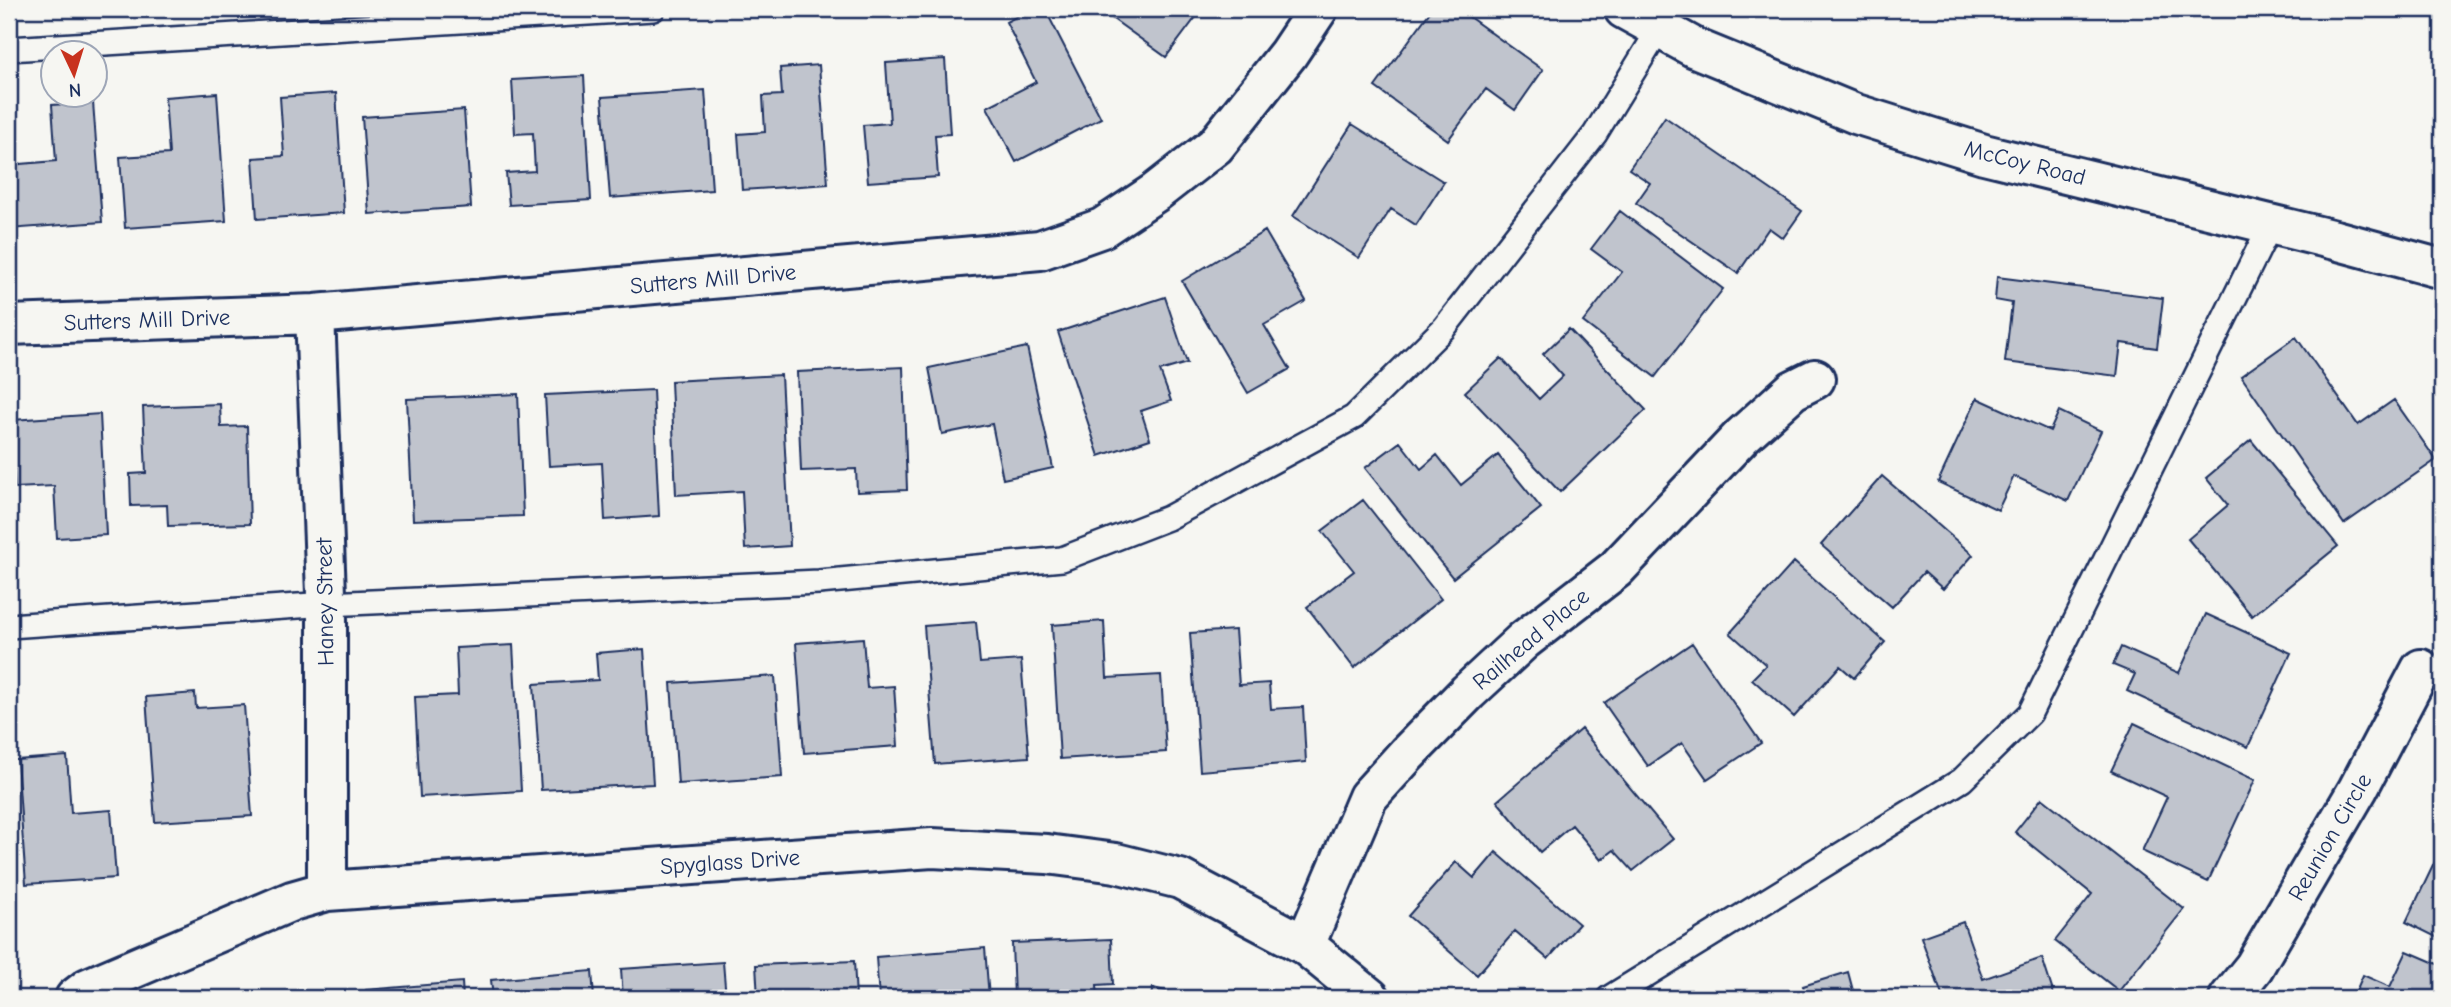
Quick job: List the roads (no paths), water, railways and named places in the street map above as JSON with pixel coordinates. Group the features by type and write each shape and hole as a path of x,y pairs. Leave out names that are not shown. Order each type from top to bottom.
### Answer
{"street":[{"name":"Sutters Mill Drive","path":"9,325 315,314 1040,250 1102,228 1156,192 1215,146 1288,54 1318,9"},
{"name":"McCoy Road","path":"1624,9 1695,48 1869,118 1974,151 2442,269"},
{"name":"Haney Street","path":"315,314 327,604 327,891"},
{"name":"Railhead Place","path":"1305,945 1368,797 1468,692 1524,640 1616,569 1742,436 1793,390 1815,379"},
{"name":"Reunion Circle","path":"2229,998 2254,967 2358,789 2421,669"},
{"name":"Spyglass Drive","path":"75,998 88,988 267,911 327,891 932,848 1047,854 1116,863 1181,879 1305,945 1370,998"}],"lane":[{"path":"9,49 653,9"},
{"path":"9,626 327,604 819,582 1062,559 1168,518 1354,417 1434,338 1595,134 1660,28"},
{"path":"1609,998 1962,780 2030,713 2271,224"}]}
